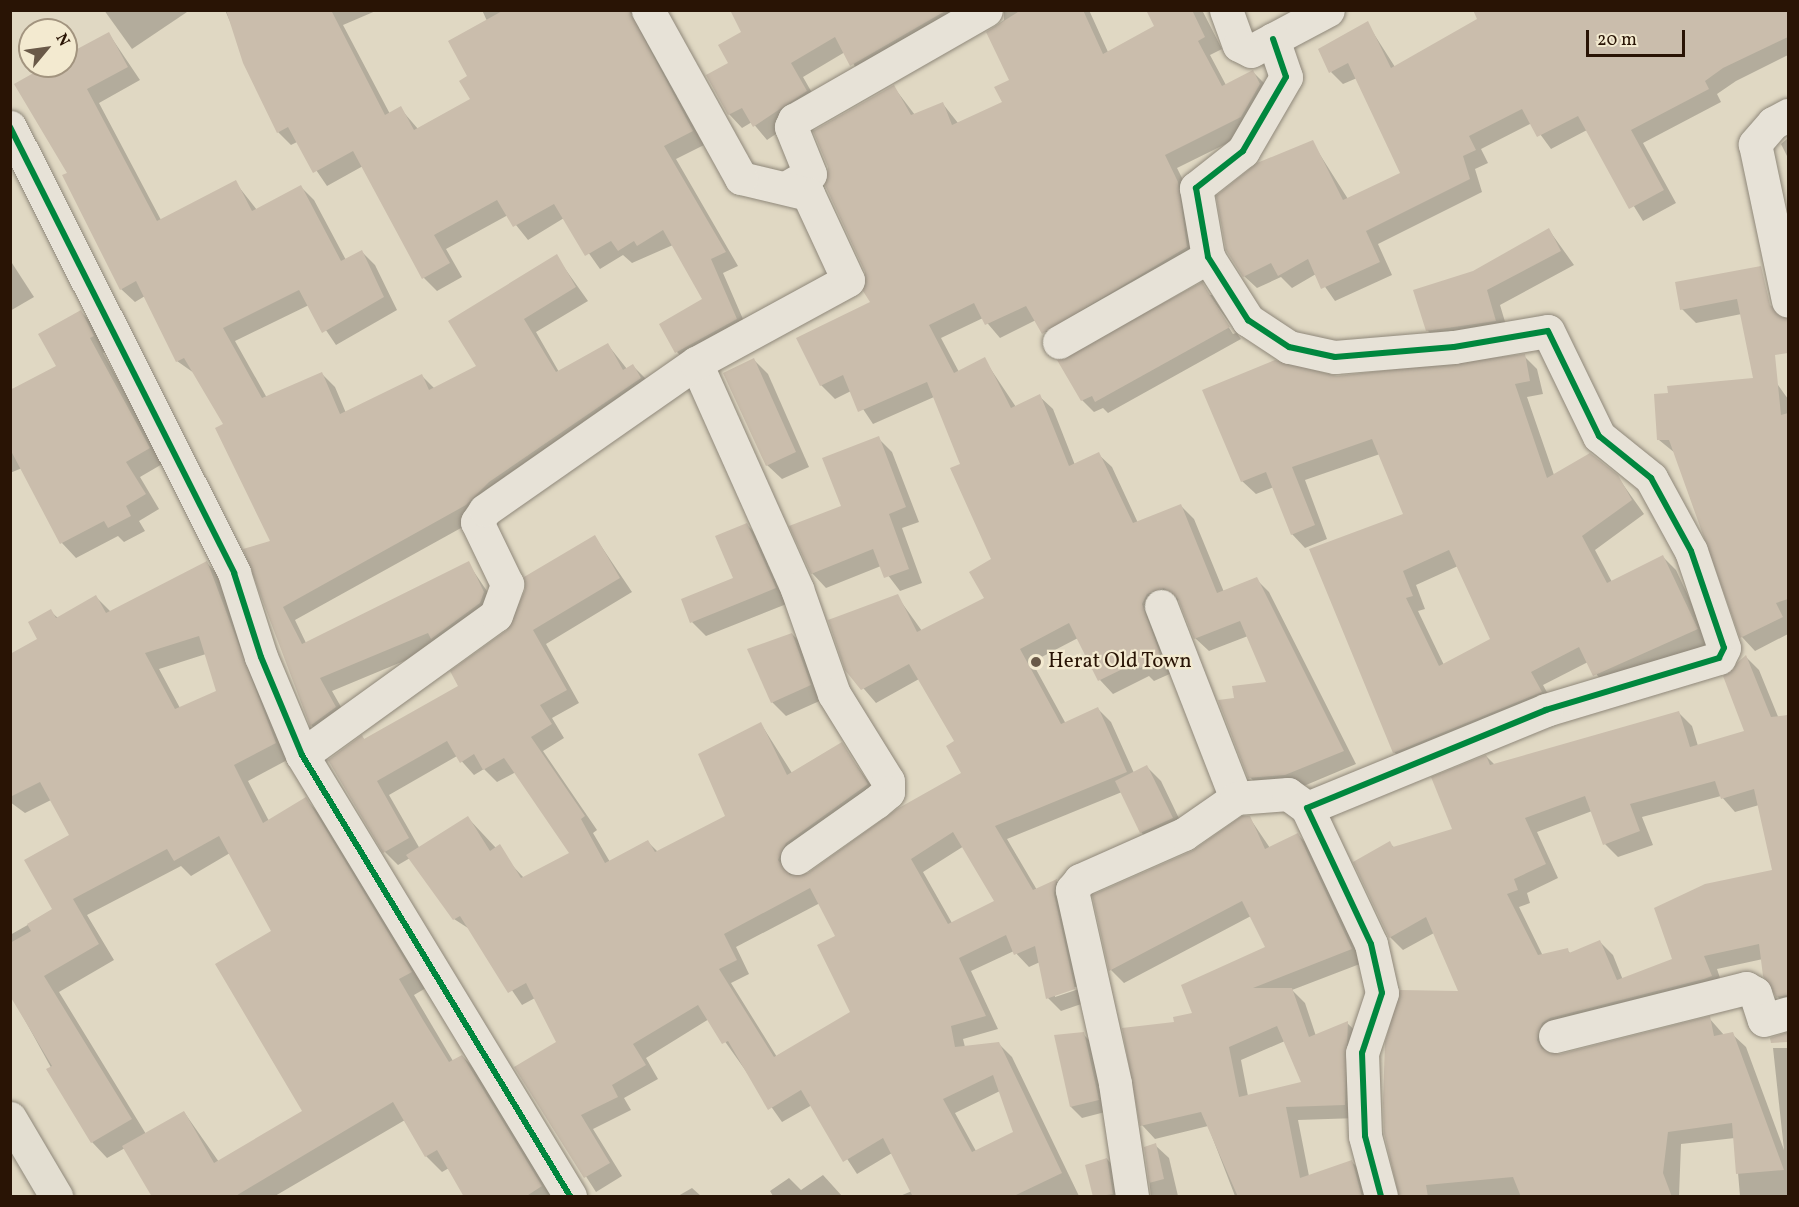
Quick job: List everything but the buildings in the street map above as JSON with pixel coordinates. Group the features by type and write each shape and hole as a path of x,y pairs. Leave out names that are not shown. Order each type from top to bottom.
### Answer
{"main road":[{"path":"10,1118 56,1197"}],"street":[{"path":"302,755 496,615 507,584 477,522 485,510 696,363 848,280 808,194 789,186 741,178 648,10"},
{"path":"789,186 810,174 791,127 794,120 986,10"},
{"path":"1226,10 1244,50 1274,39 1328,10"},
{"path":"1274,39 1286,77 1243,151 1196,188 1208,257 1248,320 1289,347 1335,357 1454,347 1548,331 1599,436 1651,478 1691,551 1724,648 1719,658 1546,710 1307,808"},
{"path":"1788,115 1755,144 1788,301"},
{"path":"10,127 234,573 261,657 302,755 570,1197"},
{"path":"1059,342 1208,257"},
{"path":"696,363 798,589 834,694 888,781 888,792 797,858"},
{"path":"1161,606 1236,798"},
{"path":"1132,1197 1115,1083 1072,890 1080,880 1184,834 1236,798 1288,794 1307,808 1371,944 1382,993 1362,1053 1365,1136 1381,1197"},
{"path":"1555,1036 1746,988 1755,993 1764,1020 1788,1013"}],"cycle path":[{"path":"1273,39 1286,77 1243,151 1196,188 1208,257 1248,320 1289,347 1335,357 1454,347 1548,331 1599,436 1651,478 1691,551 1724,648 1719,658 1546,710 1307,808 1371,944 1382,993 1362,1053 1365,1136 1381,1196"},
{"path":"10,127 234,573 261,657 302,755 570,1196"}],"place":[{"name":"Herat Old Town","path":"1036,662"}]}
